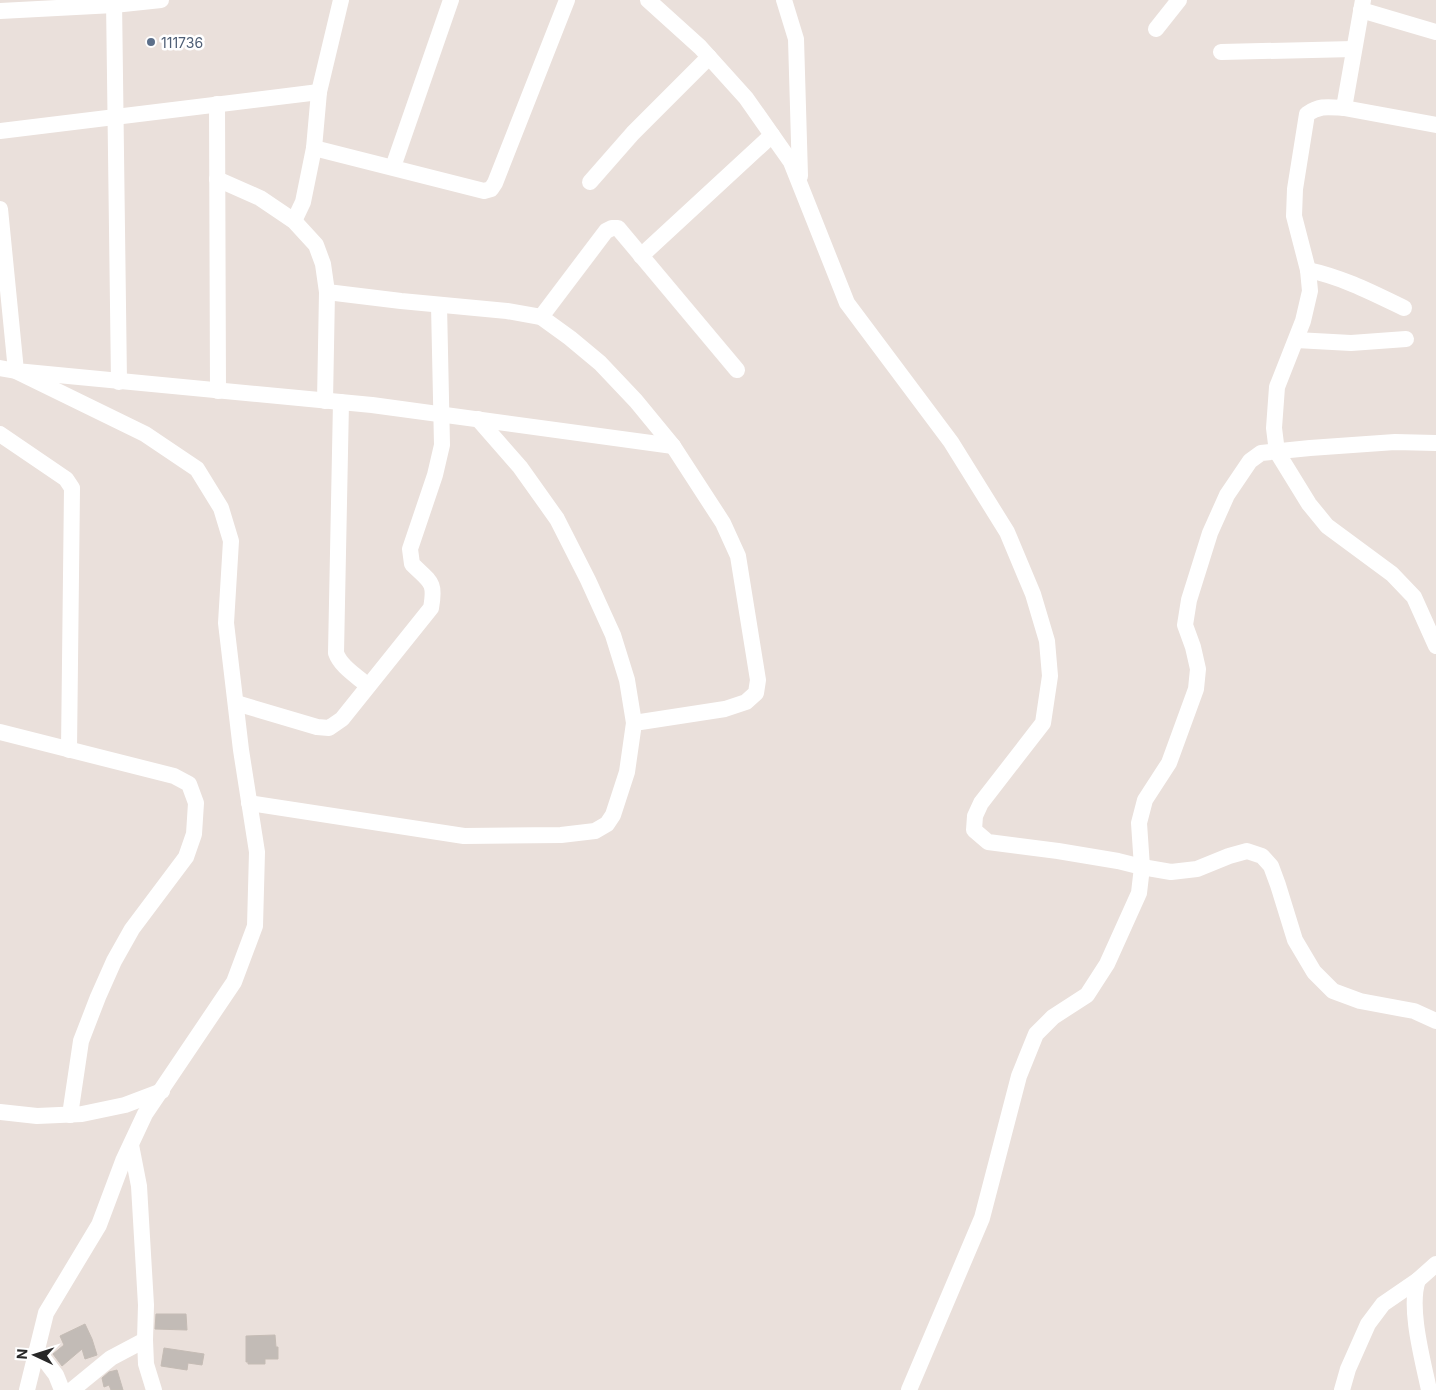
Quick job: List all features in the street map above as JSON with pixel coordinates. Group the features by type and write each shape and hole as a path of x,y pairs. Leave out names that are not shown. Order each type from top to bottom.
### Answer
{"street":[{"path":"0,11 161,0"},
{"path":"294,221 303,202 314,148 319,92 341,0"},
{"path":"393,167 451,0"},
{"path":"314,148 484,191 491,190 568,0"},
{"path":"648,0 661,10 709,57 746,98 791,162 847,302 951,442 1007,532 1033,594 1047,641 1050,676 1043,723 981,803 974,816 974,830 988,842 1058,851 1172,872 1197,869 1247,851 1262,856 1271,866 1294,940 1314,972 1333,991 1360,1001 1414,1011 1436,1021"},
{"path":"784,0 796,39 800,185"},
{"path":"1156,29 1179,0"},
{"path":"114,3 119,382"},
{"path":"1344,108 1362,5 1436,32"},
{"path":"1221,52 1354,49"},
{"path":"590,182 634,133 709,57"},
{"path":"0,131 319,92"},
{"path":"217,104 218,391"},
{"path":"1436,125 1344,108 1316,108 1307,114 1295,189 1294,216 1308,270 1310,292 1303,321 1277,387 1274,428 1277,452 1309,504 1327,526 1392,574 1414,597 1436,646"},
{"path":"641,256 772,135"},
{"path":"217,179 260,198 294,221 316,245 323,264 333,402 336,653 342,665 368,686"},
{"path":"0,209 8,370"},
{"path":"541,318 606,231 618,228 737,370"},
{"path":"1308,270 1325,274 1404,308"},
{"path":"326,292 507,311 541,318 600,363 636,401 673,446 723,523 738,556 758,680 756,693 746,702 726,709 634,723"},
{"path":"236,703 317,728 329,728 342,719 432,608 434,593 432,584 412,564 410,549 435,475 442,445 439,305"},
{"path":"1296,340 1351,343 1406,339"},
{"path":"8,370 442,414 673,446"},
{"path":"8,370 145,434 197,469 221,508 231,541 226,623 241,750 257,852 255,926 234,982 145,1114 123,1161 99,1225 46,1313 26,1390"},
{"path":"249,803 464,836 561,836 595,831 607,824 613,815 627,772 634,723 627,680 613,634 557,519 520,467 478,419"},
{"path":"0,434 66,479 72,488 69,750"},
{"path":"909,1390 982,1218 1019,1076 1036,1034 1053,1017 1087,995 1107,964 1139,893 1142,867 1139,823 1145,800 1169,764 1196,689 1198,669 1185,625 1189,600 1197,571 1227,495 1250,461 1261,453 1394,442 1436,442"},
{"path":"0,732 174,776 189,784 196,803 194,834 186,857 132,929 114,961 81,1040 70,1115"},
{"path":"0,1112 37,1116 82,1114 125,1105 162,1091"},
{"path":"131,1145 139,1186 146,1306 144,1340 146,1364 154,1390"},
{"path":"1342,1390 1348,1369 1368,1324 1383,1304 1418,1280 1436,1264"},
{"path":"1418,1280 1415,1287 1415,1314 1429,1390"},
{"path":"72,1390 111,1358 144,1340"},
{"path":"37,1350 56,1375 62,1390"}],"building":[{"path":"156,1314 186,1314 187,1330 155,1329"},
{"path":"85,1324 97,1355 85,1359 82,1349 62,1366 53,1354 64,1345 60,1336"},
{"path":"275,1335 278,1359 265,1359 265,1364 248,1364 246,1362 246,1336"},
{"path":"164,1348 204,1354 202,1365 188,1363 187,1370 161,1366"},
{"path":"117,1370 123,1390 111,1390 109,1385 104,1387 102,1378 109,1372"}],"place":[{"name":"111736","path":"151,42"}]}
